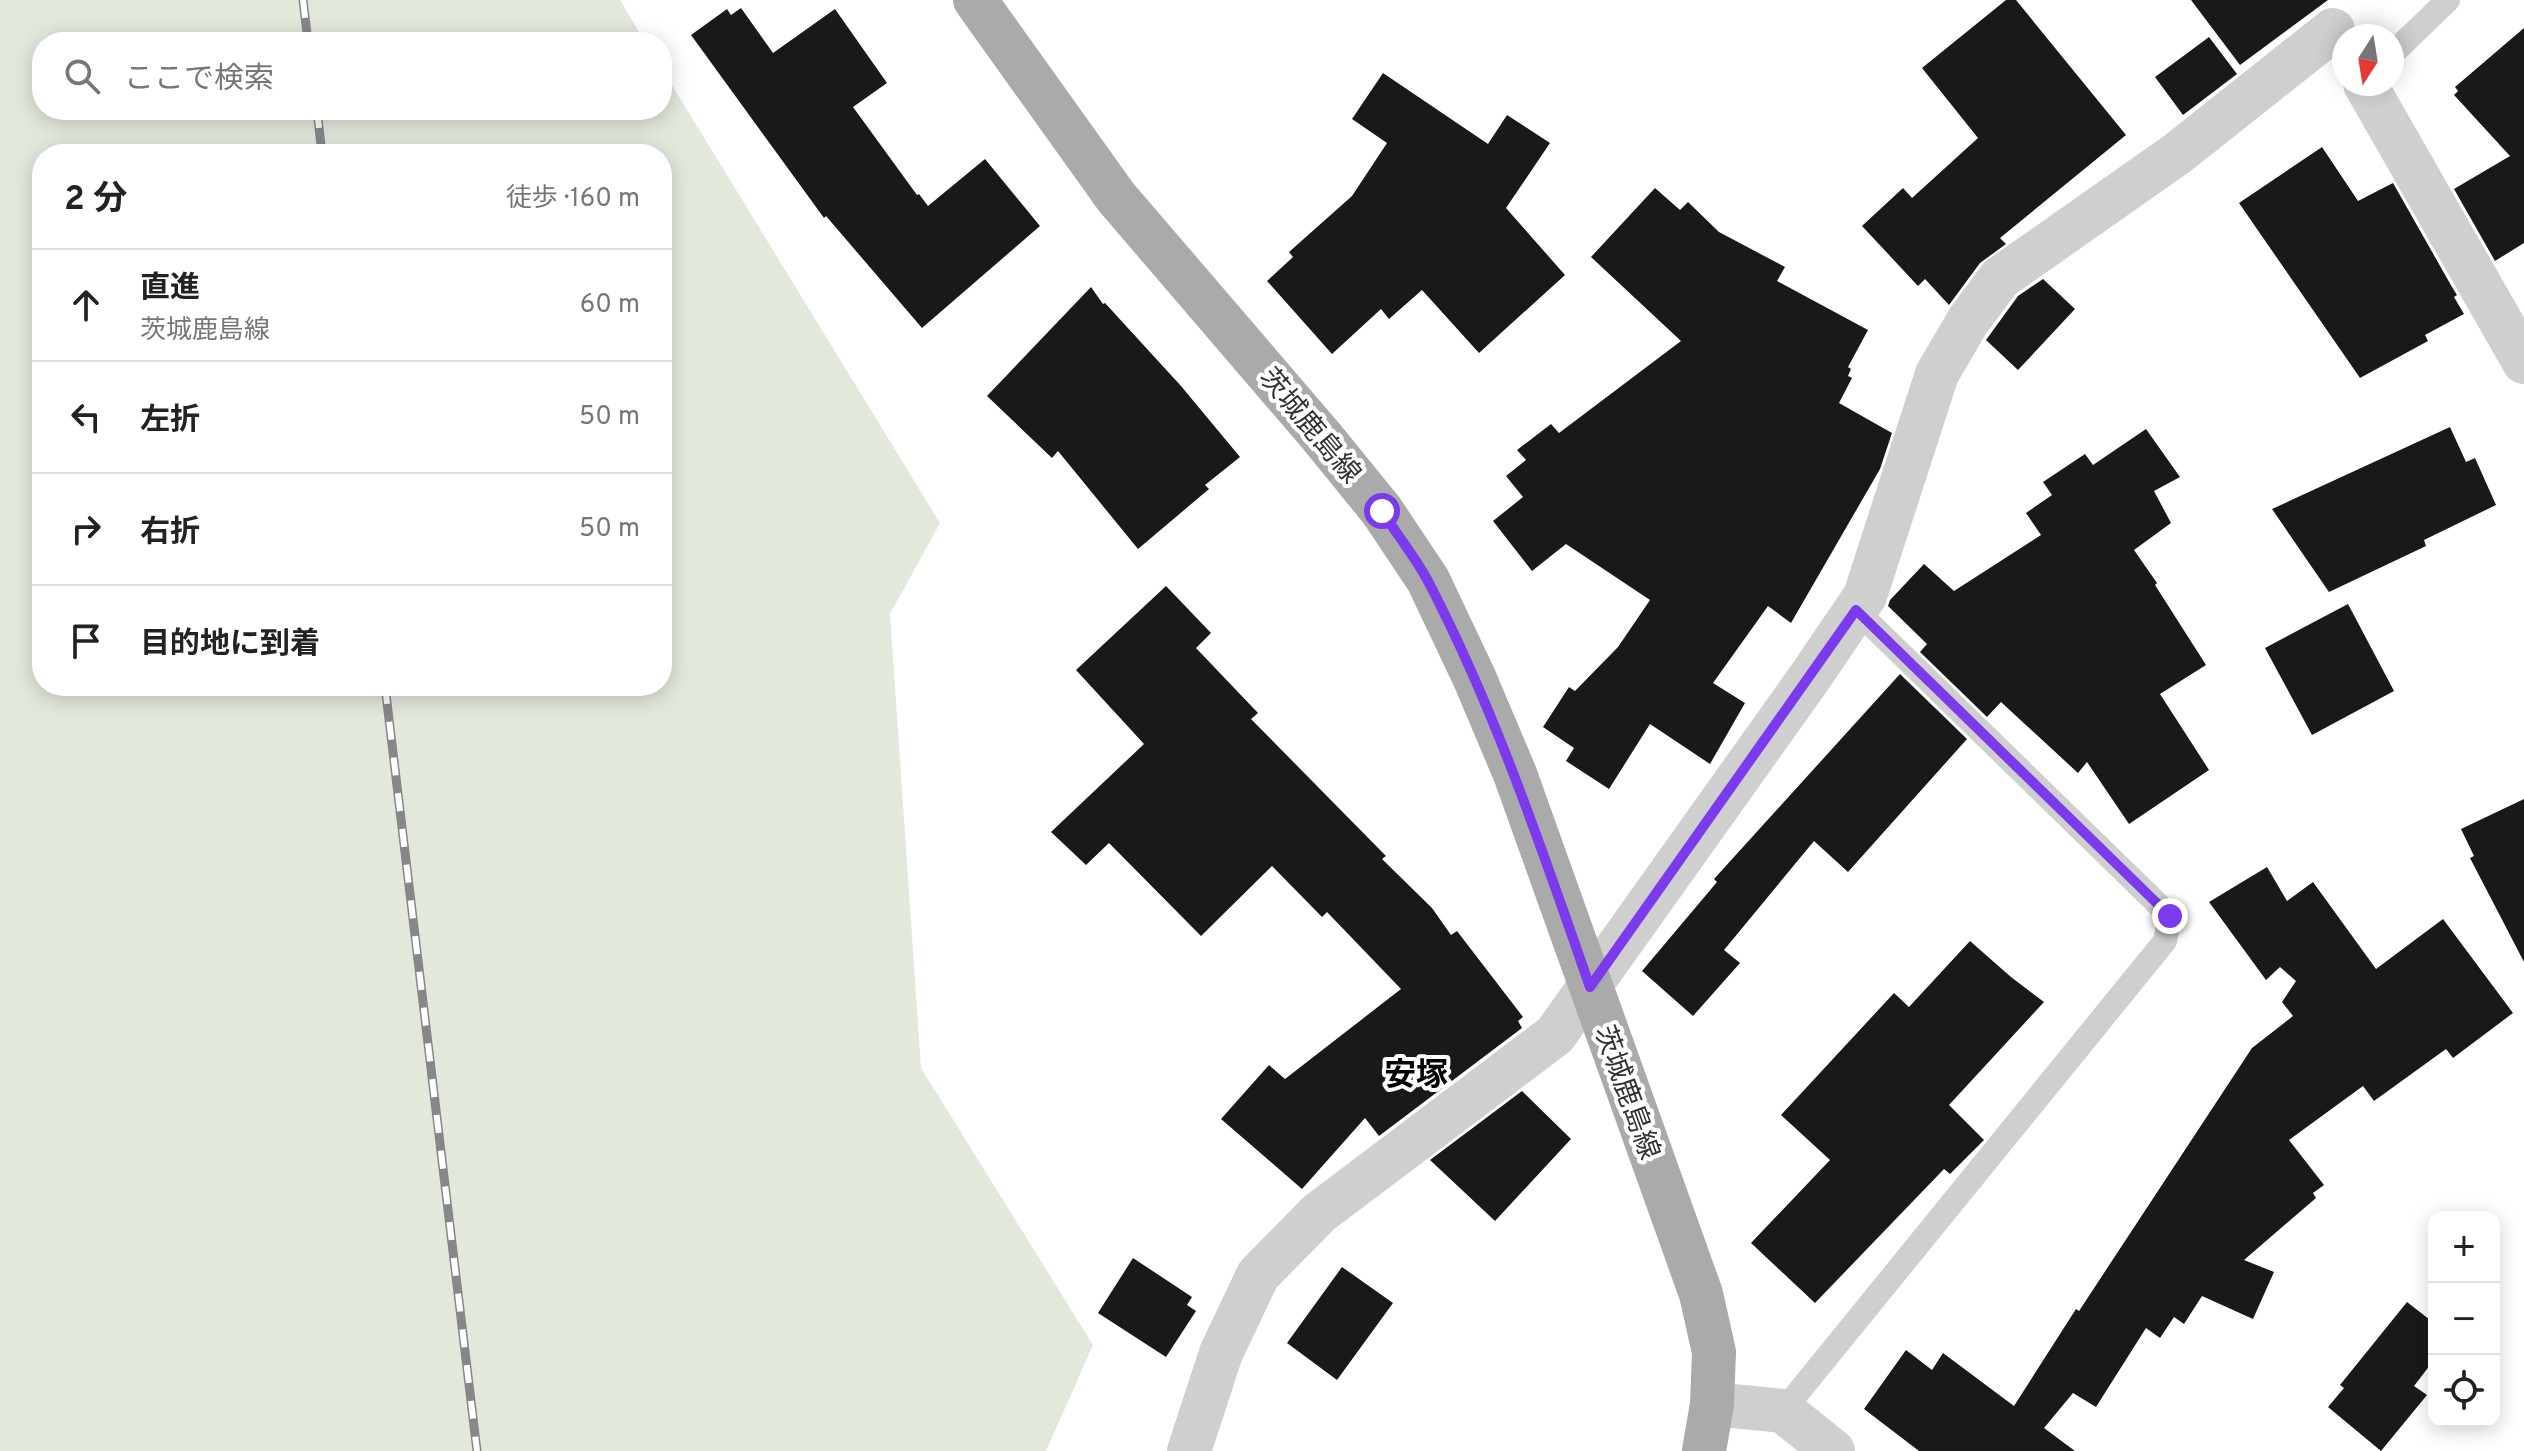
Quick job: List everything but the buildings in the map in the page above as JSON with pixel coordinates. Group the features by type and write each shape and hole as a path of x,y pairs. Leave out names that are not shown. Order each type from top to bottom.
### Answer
{"main road":[{"name":"茨城鹿島線","path":"975,0 1116,197 1321,436 1382,511 1428,580 1515,774 1701,1294 1714,1352 1712,1404 1704,1451"}],"street":[{"path":"1189,1451 1221,1353 1258,1275 1319,1213 1555,1035 1856,610 1865,596 1937,374 1968,321 2000,278 2178,153 2330,26"},
{"path":"2372,96 2524,362"},
{"path":"1712,1404 1783,1411 1833,1451"}],"lane":[{"path":"2404,42 2448,0"},
{"path":"1783,1411 2165,941 2170,916 1856,610"}],"shaded area":[{"path":"0,0 620,0 639,32 32,32 32,120 672,120 672,85 940,523 890,614 921,1068 1093,1345 1046,1451 0,1451"}],"railway":[{"path":"303,0 307,32"},
{"path":"318,120 321,144"},
{"path":"386,696 477,1451"}],"district":[{"name":"安塚","path":"1416,1074"}],"route":[{"path":"1382,511 1428,580 1474,677 1515,774 1590,987 1856,610 2170,916"}]}
